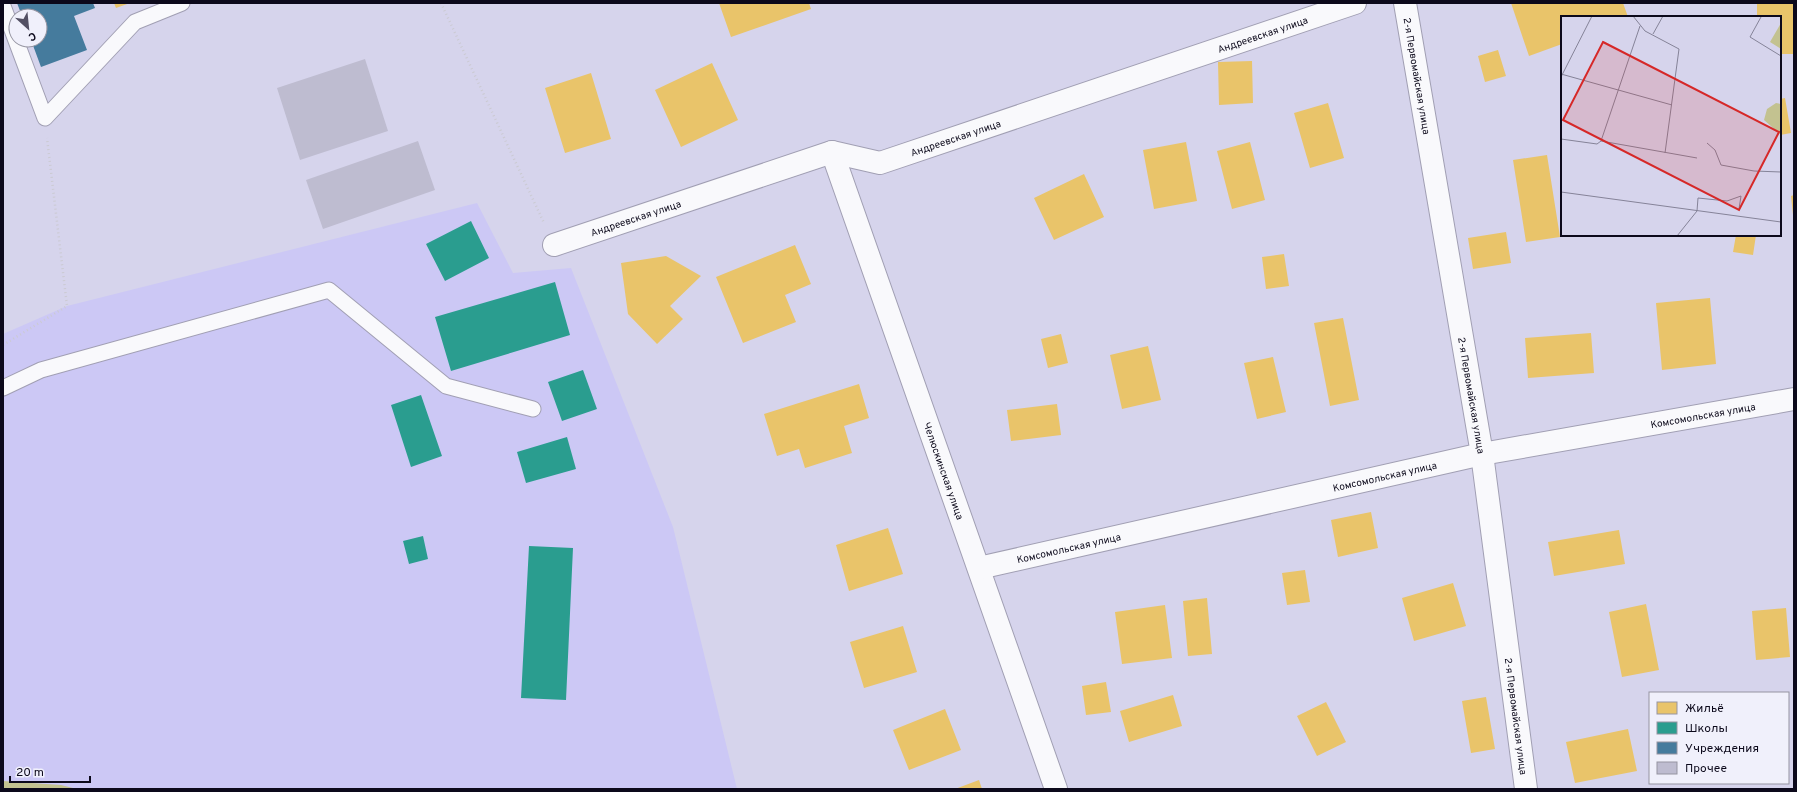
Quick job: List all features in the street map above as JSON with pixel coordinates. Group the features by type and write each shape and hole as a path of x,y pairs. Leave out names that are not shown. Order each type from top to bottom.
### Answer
{"street":[{"name":"Андреевская улица","path":"554,245 832,152 880,163 1355,3"},
{"name":"2-я Первомайская улица","path":"1405,3 1482,454 1526,789"},
{"name":"Челюскинская улица","path":"832,152 1056,789"},
{"name":"Комсомольская улица","path":"978,568 1482,454 1794,399"}],"lane":[{"path":"3,6 45,118 135,22 182,3"},
{"path":"3,388 41,370 329,290 446,386 533,409"}],"path":[{"path":"441,3 554,245"},
{"path":"3,345 67,306 45,118"}],"shaded area":[{"path":"477,203 513,273 571,268 673,527 737,789 3,789 3,334 67,306"},
{"path":"3,781 61,785 77,789 3,789"}],"building: Жильё":[{"path":"114,3 130,3 116,8"},
{"path":"719,3 809,3 811,9 731,37"},
{"path":"1511,3 1623,3 1628,16 1561,16 1561,44 1529,56"},
{"path":"1757,3 1794,3 1794,54 1781,54 1781,16 1757,16"},
{"path":"1498,50 1506,76 1485,82 1478,56"},
{"path":"1252,61 1253,103 1219,105 1218,62"},
{"path":"712,63 738,120 681,147 655,90"},
{"path":"591,73 611,139 565,153 545,88"},
{"path":"1785,98 1791,133 1781,135 1781,99"},
{"path":"1328,103 1344,158 1310,168 1294,113"},
{"path":"1186,142 1197,201 1154,209 1143,150"},
{"path":"1250,142 1265,200 1232,209 1217,151"},
{"path":"1547,155 1560,237 1526,242 1513,160"},
{"path":"1084,174 1104,217 1054,240 1034,198"},
{"path":"1794,195 1794,215 1793,215 1791,196"},
{"path":"1506,232 1511,263 1473,269 1468,238"},
{"path":"1736,236 1756,236 1753,255 1733,252"},
{"path":"795,245 811,284 785,295 796,322 743,343 716,277"},
{"path":"1284,254 1289,286 1266,289 1262,257"},
{"path":"666,256 701,276 670,306 683,319 657,344 628,314 621,263"},
{"path":"1710,298 1716,364 1662,370 1656,303"},
{"path":"1343,318 1359,400 1330,406 1314,323"},
{"path":"1591,333 1594,373 1528,378 1525,338"},
{"path":"1061,334 1068,363 1048,368 1041,339"},
{"path":"1148,346 1161,400 1122,409 1110,355"},
{"path":"1273,357 1286,412 1257,419 1244,363"},
{"path":"859,384 869,418 844,426 852,453 805,468 799,449 777,456 764,414"},
{"path":"1057,404 1061,435 1011,441 1007,410"},
{"path":"1371,512 1378,548 1338,557 1331,520"},
{"path":"888,528 903,574 849,591 836,545"},
{"path":"1619,530 1625,564 1554,576 1548,542"},
{"path":"1305,570 1310,602 1287,605 1282,573"},
{"path":"1453,583 1466,626 1414,641 1402,598"},
{"path":"1207,598 1212,654 1188,656 1183,601"},
{"path":"1646,604 1659,670 1622,677 1609,612"},
{"path":"1165,605 1172,658 1122,664 1115,612"},
{"path":"1786,608 1790,657 1756,660 1752,611"},
{"path":"903,626 917,672 864,688 850,642"},
{"path":"1106,682 1111,712 1086,715 1082,686"},
{"path":"1173,695 1182,726 1129,742 1120,711"},
{"path":"1486,697 1495,749 1471,753 1462,701"},
{"path":"1326,702 1346,742 1317,756 1297,716"},
{"path":"945,709 961,750 909,770 893,730"},
{"path":"1628,729 1637,771 1575,783 1566,742"},
{"path":"979,780 982,789 955,789"}],"building: Школы":[{"path":"471,221 489,258 445,281 426,244"},
{"path":"555,282 570,335 451,371 435,317"},
{"path":"583,370 597,409 562,421 548,382"},
{"path":"421,395 442,456 411,467 391,405"},
{"path":"567,437 576,469 526,483 517,452"},
{"path":"423,536 428,559 409,564 403,541"},
{"path":"529,546 573,548 566,700 521,698"}],"building: Учреждения":[{"path":"17,3 93,3 95,8 74,16 87,50 41,67 34,48 48,48 48,8 19,8"}],"building: Прочее":[{"path":"365,59 388,131 300,160 277,88"},
{"path":"418,141 435,190 323,229 306,180"}]}
